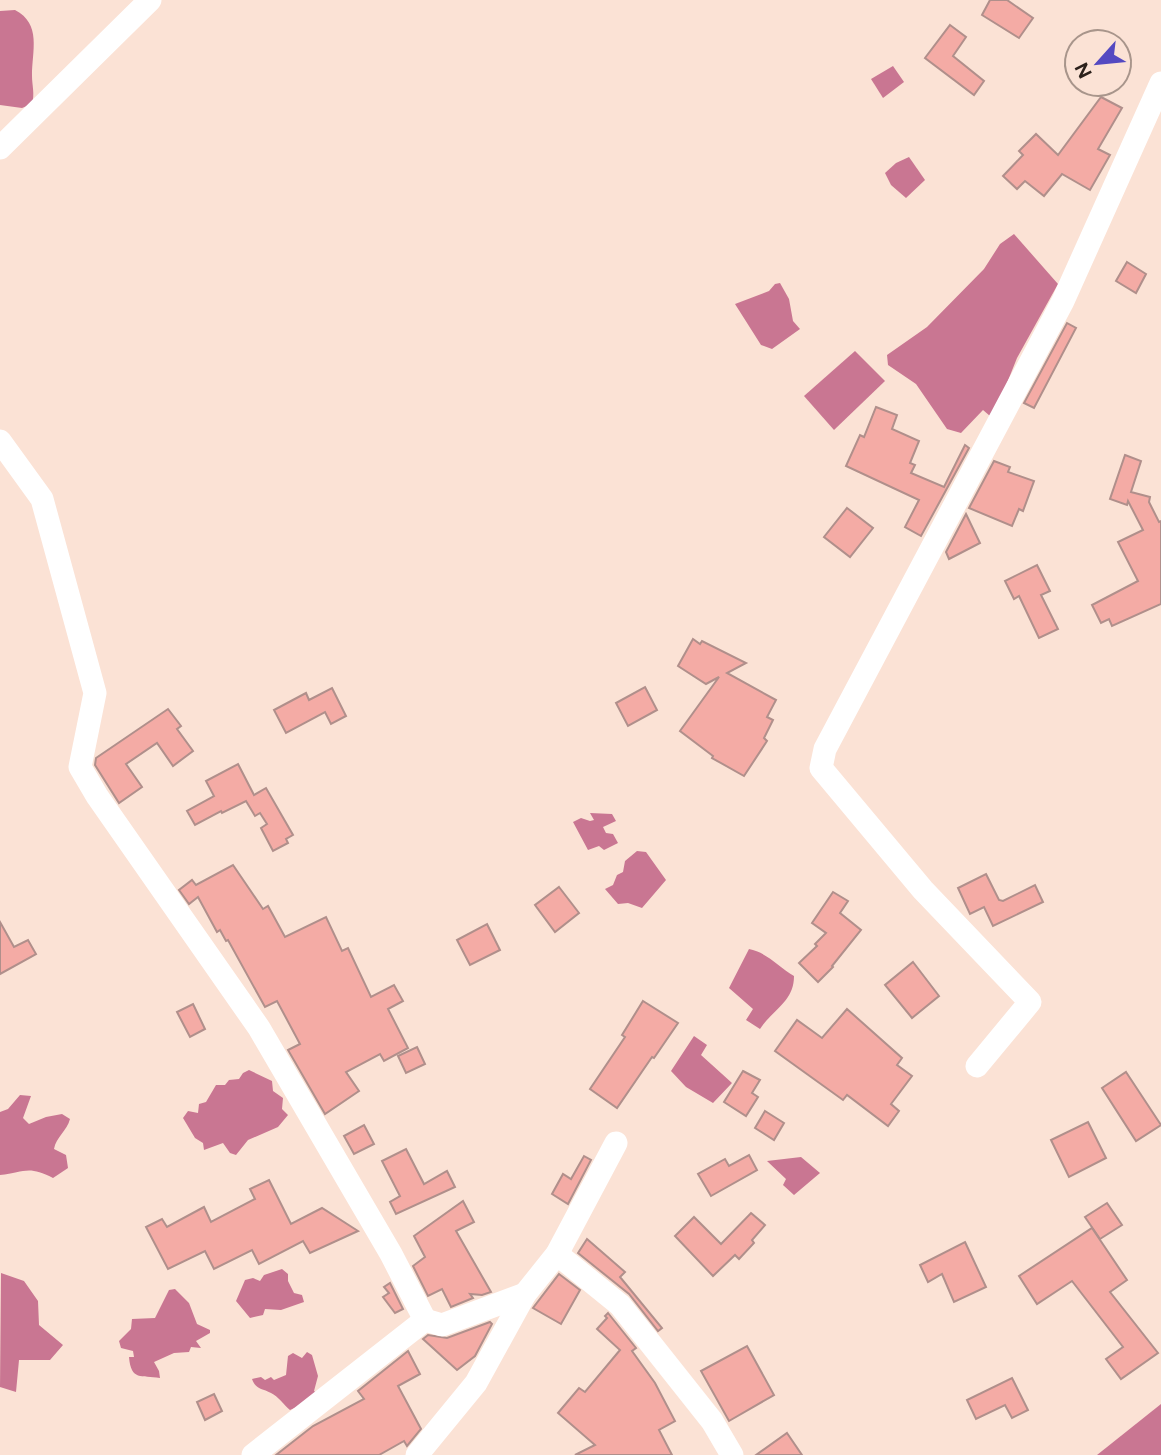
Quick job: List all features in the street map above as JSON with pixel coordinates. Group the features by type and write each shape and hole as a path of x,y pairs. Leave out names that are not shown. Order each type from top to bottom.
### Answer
{"street":[{"path":"0,148 150,0"},
{"path":"976,1066 1030,1002 923,890 821,768 825,749 1063,302 1161,83"},
{"path":"0,441 42,499 95,693 80,767 97,796 259,1028 391,1254 425,1320 442,1325 525,1294"},
{"path":"417,1455 476,1383 525,1294 557,1254 616,1143"},
{"path":"557,1254 620,1305 712,1421 732,1455"},
{"path":"253,1455 425,1320"}],"shaded area":[{"path":"15,10 29,23 34,39 33,100 32,104 22,108 0,105 0,11"},
{"path":"893,66 904,82 883,98 871,79"},
{"path":"909,157 925,180 906,198 891,185 885,173 896,163"},
{"path":"1014,234 1058,284 1017,358 1001,398 990,416 983,410 961,433 947,429 916,384 888,365 887,355 927,327 984,269 1000,244"},
{"path":"780,283 789,299 793,321 800,329 772,349 761,345 735,304 769,291 775,284"},
{"path":"855,351 885,381 834,430 804,396"},
{"path":"590,813 612,814 616,821 603,827 606,833 613,834 618,843 604,850 599,846 588,850 573,822 581,818 594,820"},
{"path":"637,851 646,852 666,880 642,908 628,903 618,904 605,889 613,885 617,875 623,872 625,861"},
{"path":"749,949 767,956 794,976 787,999 760,1029 746,1020 753,1009 729,988"},
{"path":"694,1036 707,1045 701,1055 732,1083 713,1103 686,1087 671,1071"},
{"path":"249,1070 272,1081 273,1091 283,1098 282,1109 288,1115 278,1127 248,1140 236,1155 230,1153 223,1143 204,1150 203,1143 195,1138 183,1118 188,1111 198,1113 199,1104 206,1102 216,1085 225,1085 229,1080 239,1079"},
{"path":"20,1095 31,1096 23,1118 29,1124 62,1114 70,1119 54,1149 66,1155 68,1168 53,1178 32,1171 0,1175 0,1112 8,1109"},
{"path":"801,1157 820,1173 794,1195 783,1185 786,1179 767,1161"},
{"path":"282,1269 288,1274 288,1281 294,1293 302,1295 304,1302 281,1310 265,1309 263,1315 250,1318 236,1301 245,1280 253,1278 260,1281 264,1275"},
{"path":"1,1273 24,1281 38,1301 39,1325 63,1345 50,1360 19,1360 16,1392 0,1387"},
{"path":"175,1289 189,1303 197,1324 210,1330 210,1333 196,1341 201,1348 191,1347 189,1352 174,1353 154,1362 160,1378 138,1375 130,1365 129,1357 134,1357 133,1351 121,1348 119,1341 131,1329 132,1319 155,1318 169,1290"},
{"path":"307,1352 312,1355 318,1376 314,1391 321,1396 290,1410 276,1396 254,1383 252,1379 261,1377 265,1380 271,1377 274,1380 286,1375 288,1356 293,1353 302,1358"},
{"path":"1161,1404 1161,1455 1097,1455"}],"building":[{"path":"990,0 1007,0 1033,18 1019,38 982,15"},
{"path":"950,25 966,37 953,56 984,81 974,95 925,58"},
{"path":"1100,98 1122,108 1098,149 1110,155 1090,190 1062,174 1044,196 1025,181 1017,189 1003,176 1023,155 1019,151 1036,134 1058,155"},
{"path":"1127,262 1146,274 1136,293 1116,281"},
{"path":"1067,323 1076,328 1034,408 1024,403"},
{"path":"876,407 897,415 892,429 919,441 910,463 915,465 911,473 944,487 965,445 969,448 921,536 905,527 919,500 846,466 860,435 864,437"},
{"path":"1125,455 1141,461 1131,492 1150,497 1149,502 1159,522 1161,521 1161,604 1112,626 1109,619 1101,623 1092,605 1138,581 1118,542 1143,530 1128,501 1127,505 1110,499"},
{"path":"994,461 1010,467 1008,472 1034,481 1023,511 1019,509 1012,526 969,508"},
{"path":"847,508 873,528 850,557 824,537"},
{"path":"966,514 980,543 949,559 946,552"},
{"path":"1037,565 1050,591 1041,595 1058,629 1039,638 1019,596 1014,599 1005,581"},
{"path":"693,639 746,663 727,673 776,700 767,717 773,720 764,738 767,741 744,776 712,758 713,756 680,731 719,677 706,684 678,666"},
{"path":"645,687 657,710 628,726 616,703"},
{"path":"332,688 346,716 331,724 325,712 286,733 274,710 306,693 309,700"},
{"path":"168,709 181,726 177,729 193,751 173,766 157,743 126,764 142,787 119,803 95,765 96,758"},
{"path":"238,764 254,795 266,788 293,835 286,839 288,843 273,851 261,828 267,824 260,813 255,816 246,801 195,825 187,811 214,796 206,781"},
{"path":"233,865 263,909 268,906 285,937 326,917 342,951 348,948 371,997 394,985 403,1001 388,1009 408,1048 384,1061 380,1054 346,1072 359,1091 325,1114 288,1050 300,1044 277,1001 265,1007 228,940 226,941 220,930 217,932 198,897 189,904 179,890 192,880 196,885"},
{"path":"986,874 999,900 1003,901 1035,885 1043,902 993,926 984,907 970,914 958,888"},
{"path":"559,887 579,913 555,932 535,905"},
{"path":"833,892 848,901 840,913 861,930 818,982 799,963 826,933 812,923"},
{"path":"0,922 14,947 28,940 36,954 0,974"},
{"path":"487,924 500,950 470,965 457,940"},
{"path":"913,962 939,996 912,1018 885,985"},
{"path":"643,1001 678,1023 617,1108 590,1089 625,1037 622,1035"},
{"path":"193,1004 205,1029 190,1037 177,1012"},
{"path":"847,1009 902,1058 897,1065 912,1076 891,1104 899,1111 888,1126 847,1095 843,1100 775,1051 797,1020 822,1038"},
{"path":"417,1047 425,1064 406,1073 398,1056"},
{"path":"743,1071 760,1080 752,1093 758,1097 746,1116 724,1102"},
{"path":"1126,1072 1161,1125 1136,1141 1102,1088"},
{"path":"765,1111 784,1123 774,1140 755,1128"},
{"path":"1088,1122 1106,1158 1069,1177 1051,1140"},
{"path":"364,1125 374,1144 354,1154 344,1136"},
{"path":"406,1149 424,1184 447,1171 455,1187 396,1214 390,1202 400,1196 382,1161"},
{"path":"749,1155 757,1170 711,1196 698,1174 725,1159 729,1166"},
{"path":"584,1156 591,1160 568,1204 552,1194 563,1174 571,1179"},
{"path":"269,1180 291,1224 322,1208 358,1231 310,1253 303,1241 259,1264 252,1250 214,1269 205,1251 168,1269 146,1227 162,1219 167,1227 204,1207 211,1222 255,1199 250,1189"},
{"path":"463,1201 474,1222 456,1231 491,1292 482,1295 470,1294 473,1298 451,1307 442,1289 428,1296 413,1266 425,1257 414,1236"},
{"path":"1107,1203 1122,1225 1100,1239 1085,1217"},
{"path":"751,1213 765,1225 752,1240 754,1243 739,1259 735,1255 713,1276 675,1236 694,1217 721,1244"},
{"path":"1092,1228 1127,1280 1110,1292 1158,1353 1121,1379 1106,1359 1123,1347 1072,1281 1037,1304 1019,1276"},
{"path":"587,1239 625,1272 620,1277 662,1328 658,1331 629,1294 578,1253"},
{"path":"965,1242 986,1287 954,1302 942,1274 928,1282 920,1265"},
{"path":"559,1274 580,1290 561,1324 533,1308"},
{"path":"390,1283 403,1309 395,1313 383,1297 389,1293 384,1287"},
{"path":"608,1313 636,1348 632,1351 655,1383 675,1421 659,1430 672,1455 575,1455 595,1445 558,1413 579,1388 585,1392 620,1350 597,1329"},
{"path":"490,1322 492,1324 475,1356 457,1370 423,1339 428,1335 447,1338"},
{"path":"747,1346 774,1395 729,1421 701,1371"},
{"path":"408,1351 420,1374 398,1386 421,1429 407,1446 404,1441 379,1455 276,1455 313,1426 364,1399 358,1391"},
{"path":"1012,1378 1028,1410 1012,1418 1005,1405 976,1419 967,1400"},
{"path":"214,1394 222,1411 205,1420 197,1402"},
{"path":"787,1433 802,1455 756,1455"}]}
